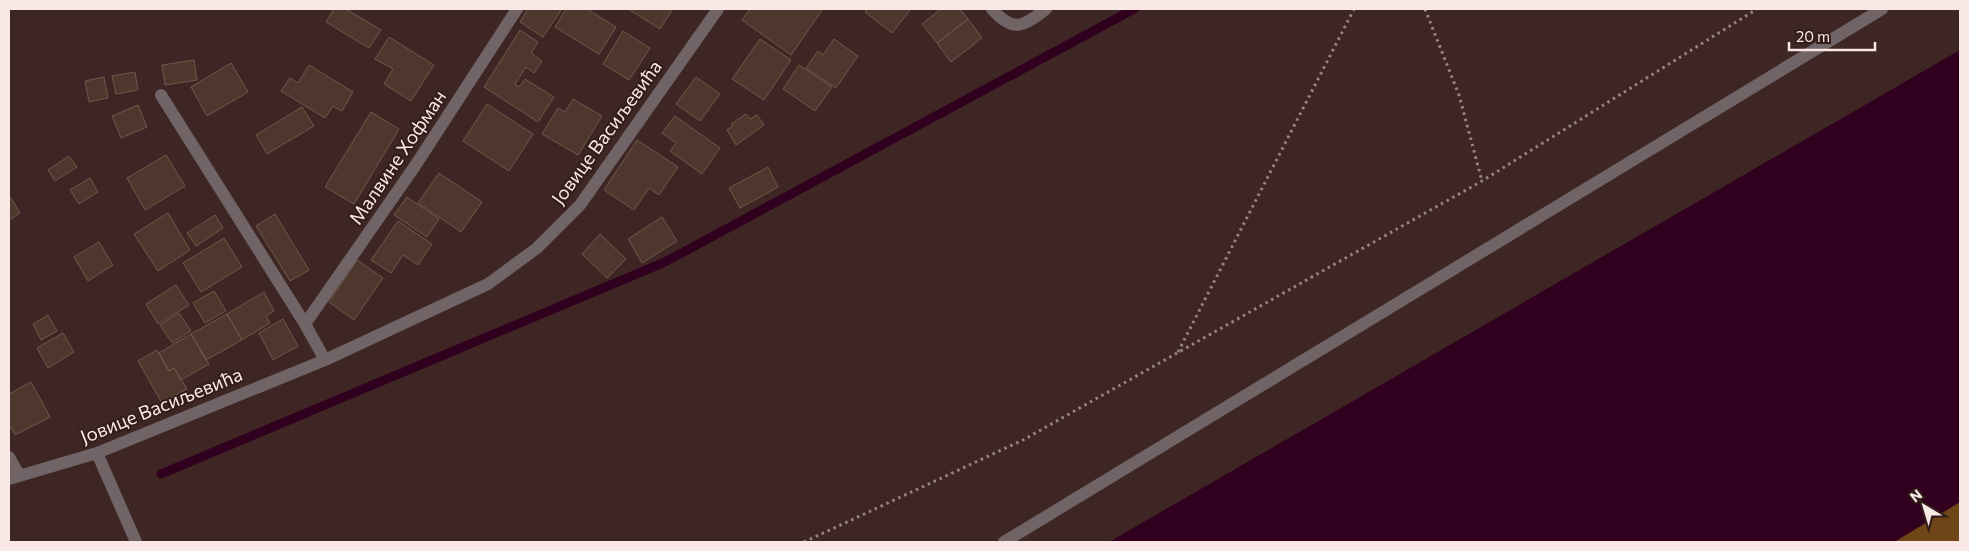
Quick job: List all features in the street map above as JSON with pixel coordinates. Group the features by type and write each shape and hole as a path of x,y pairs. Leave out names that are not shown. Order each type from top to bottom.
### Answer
{"street":[{"name":"Малвине Хофман","path":"305,324 415,166 517,9"},
{"name":"Јовице Васиљевића","path":"14,477 97,453 325,360 488,284 537,248 580,205 718,9"},
{"path":"992,9 1008,23 1020,25 1030,22 1046,9"},
{"path":"1004,542 1882,9"},
{"path":"162,94 305,324 325,360"},
{"path":"97,453 136,542"},
{"path":"9,456 14,477"}],"path":[{"path":"1178,353 1354,9"},
{"path":"1425,9 1459,95 1482,181"},
{"path":"804,542 1023,440 1482,181 1757,9"}],"shaded area":[{"path":"1960,50 1960,502 1894,542 1109,542"},
{"path":"1960,502 1960,542 1894,542"}],"building":[{"path":"334,9 346,9 381,30 369,48 326,22"},
{"path":"528,9 562,9 543,37 520,22"},
{"path":"566,9 587,9 616,27 599,54 555,27"},
{"path":"628,9 673,9 660,29"},
{"path":"750,9 823,9 791,55 742,20"},
{"path":"868,9 911,9 892,33 865,12"},
{"path":"941,9 960,9 968,19 937,43 922,24"},
{"path":"968,19 982,38 951,62 937,43"},
{"path":"520,30 538,42 531,53 542,61 534,73 526,67 515,84 519,87 525,79 554,97 538,122 484,87"},
{"path":"623,31 650,48 629,80 603,64"},
{"path":"389,37 434,65 411,101 384,84 393,69 375,59"},
{"path":"760,39 791,60 764,100 732,79"},
{"path":"834,39 858,56 836,88 806,68 818,51 823,55"},
{"path":"194,60 197,80 165,85 162,65"},
{"path":"231,63 248,92 207,116 191,87"},
{"path":"309,65 353,92 342,111 333,106 325,118 281,91 290,78 298,83"},
{"path":"799,65 832,87 815,111 783,89"},
{"path":"135,72 138,90 116,94 112,76"},
{"path":"104,77 108,98 89,102 85,81"},
{"path":"696,77 720,94 700,121 676,104"},
{"path":"573,99 602,116 578,155 542,134 558,108 565,112"},
{"path":"487,104 533,134 509,171 463,141"},
{"path":"138,105 147,127 121,138 112,116"},
{"path":"302,107 314,126 267,154 256,135"},
{"path":"371,112 399,129 354,204 325,187"},
{"path":"746,114 750,119 757,115 764,125 736,145 727,130 733,126 731,124"},
{"path":"675,116 720,148 702,174 670,151 676,143 662,133"},
{"path":"637,140 678,167 659,195 649,188 634,210 604,190"},
{"path":"166,155 185,186 145,210 127,178"},
{"path":"69,156 77,167 55,181 48,170"},
{"path":"768,167 778,187 740,208 729,188"},
{"path":"439,173 482,202 461,232 418,203"},
{"path":"90,178 98,192 79,204 70,190"},
{"path":"9,195 20,213 9,220"},
{"path":"407,197 439,219 427,237 394,215"},
{"path":"168,213 190,250 158,271 134,234"},
{"path":"275,214 309,270 290,281 256,226"},
{"path":"215,215 223,228 196,246 187,233"},
{"path":"662,217 677,241 642,263 628,239"},
{"path":"398,221 432,244 418,265 403,255 391,273 371,260"},
{"path":"600,234 626,259 607,278 582,254"},
{"path":"224,238 242,267 201,292 183,263"},
{"path":"99,242 113,265 88,281 74,257"},
{"path":"357,260 383,278 354,320 329,302"},
{"path":"176,285 189,305 158,324 146,304"},
{"path":"214,291 226,311 205,323 193,303"},
{"path":"264,292 274,311 266,316 270,323 242,340 227,314"},
{"path":"179,313 191,331 172,343 160,325"},
{"path":"227,314 242,340 206,360 191,334"},
{"path":"48,315 57,331 41,340 33,324"},
{"path":"283,319 298,346 273,360 259,333"},
{"path":"63,333 74,352 48,368 37,348"},
{"path":"191,334 209,364 181,380 174,368 169,371 159,353"},
{"path":"157,350 169,371 174,368 187,389 162,403 138,361"},
{"path":"31,382 50,417 15,435 9,424 9,394"}],"waterway":[{"path":"161,474 665,262 1134,9"}]}
